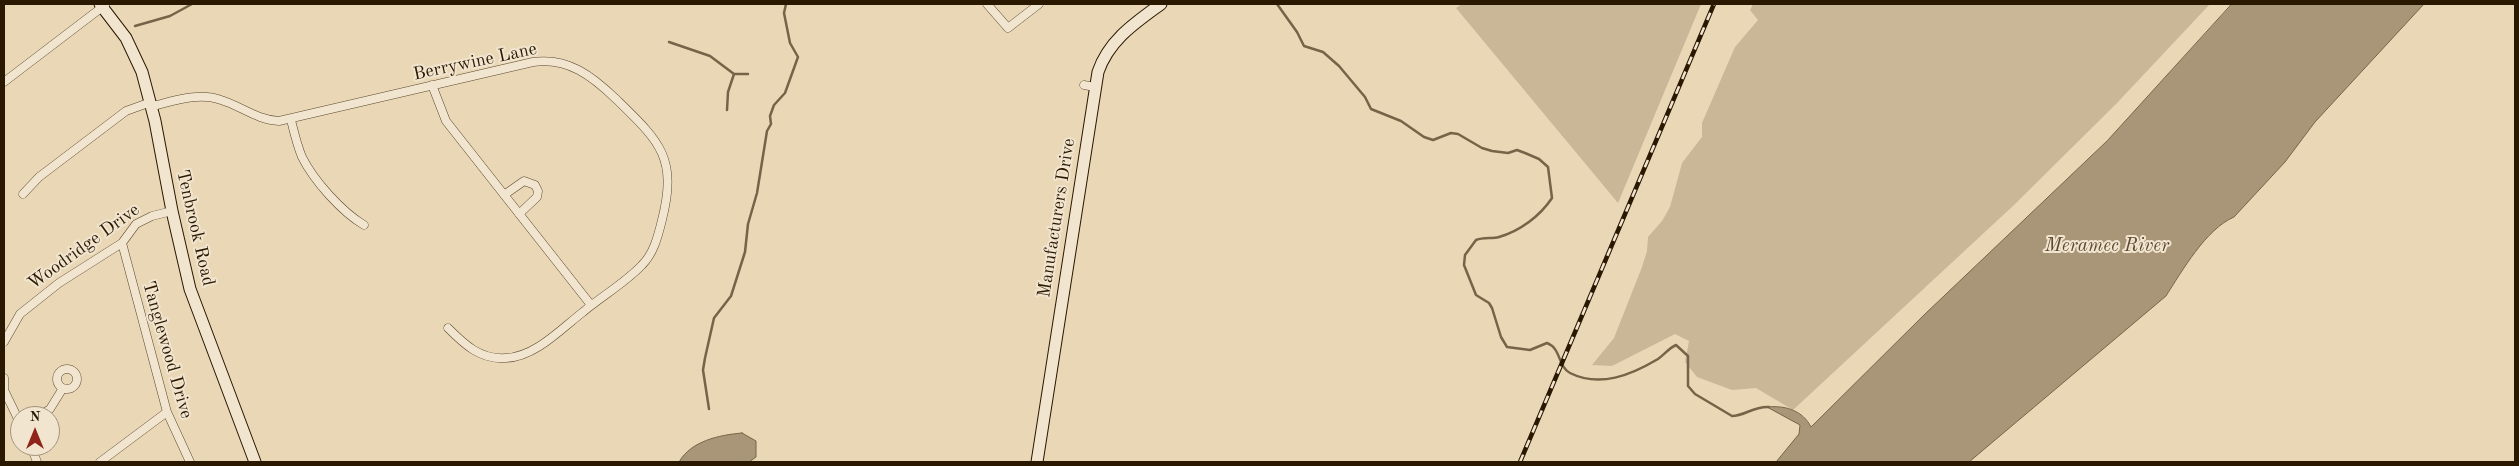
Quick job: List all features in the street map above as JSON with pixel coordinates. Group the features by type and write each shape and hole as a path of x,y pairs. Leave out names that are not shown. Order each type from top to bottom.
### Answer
{"street":[{"path":"4,82 103,4"},
{"name":"Tenbrook Road","path":"103,4 130,46 142,72 152,104 172,211 196,308 256,462"},
{"path":"986,4 1001,23 1008,28 1039,4"},
{"name":"Manufacturers Drive","path":"1037,462 1089,86 1112,46 1129,28 1161,4"},
{"name":"Berrywine Lane","path":"23,194 39,177 126,111 152,104 209,97 221,100 266,120 291,120 525,63 541,61 563,63 582,71 596,80 656,141 665,160 668,184 664,212 653,248 643,265 533,350 507,358 485,356 474,351 448,328"},
{"path":"432,85 446,121 591,305"},
{"path":"291,120 298,146 306,164 341,208 364,226"},
{"path":"504,195 524,181 535,185 538,197 519,214"},
{"name":"Woodridge Drive","path":"4,342 20,314 59,283 122,243 136,224 152,216 172,211"},
{"name":"Tanglewood Drive","path":"122,243 167,412 190,462"},
{"path":"4,378 4,390 12,406"},
{"path":"52,406 63,388"},
{"path":"100,462 167,412"}],"shaded area":[{"path":"1462,4 1701,4 1618,203 1456,8"},
{"path":"1753,4 2210,4 2117,103 2014,205 1793,410 1756,388 1732,390 1697,377 1685,362 1689,341 1675,334 1612,366 1592,365 1614,338 1642,267 1647,251 1648,237 1662,221 1670,207 1682,163 1702,137 1702,123 1735,47 1758,20 1750,10"}],"water":[{"name":"Meramec River","path":"2232,4 2424,4 2315,122 2285,162 2234,217 2214,231 2204,241 2166,296 1969,462 1776,462 1799,434 1800,425 1767,407 1781,407 1793,410 1808,421 1811,427 1925,314 2107,141"},
{"path":"742,433 756,441 756,457 749,462 679,462 691,449 706,440"}],"waterway":[{"path":"135,26 170,16 192,4"},
{"path":"709,409 703,370 714,318 731,296 745,252 748,224 757,193 767,131 771,124 770,116 774,105 785,93 798,57 790,43 784,13 786,4"},
{"path":"1277,4 1297,32 1304,46 1323,52 1339,66 1365,97 1371,109 1401,121 1424,137 1433,140 1451,133 1458,134 1482,148 1492,151 1508,153 1517,150 1539,159 1548,167 1552,198 1542,211 1522,227 1507,234 1496,238 1476,240 1465,255 1464,265 1476,295 1489,303 1492,308 1501,337 1507,347 1530,350 1547,343 1552,345 1563,366 1570,373 1581,377 1604,379 1615,378 1637,370 1658,359 1676,345 1688,356 1688,386 1695,394 1732,416 1758,408 1769,407"},
{"path":"669,42 710,56 734,74 748,74"},
{"path":"727,110 728,92 734,74"}],"railway":[{"path":"1520,462 1714,4"}]}
